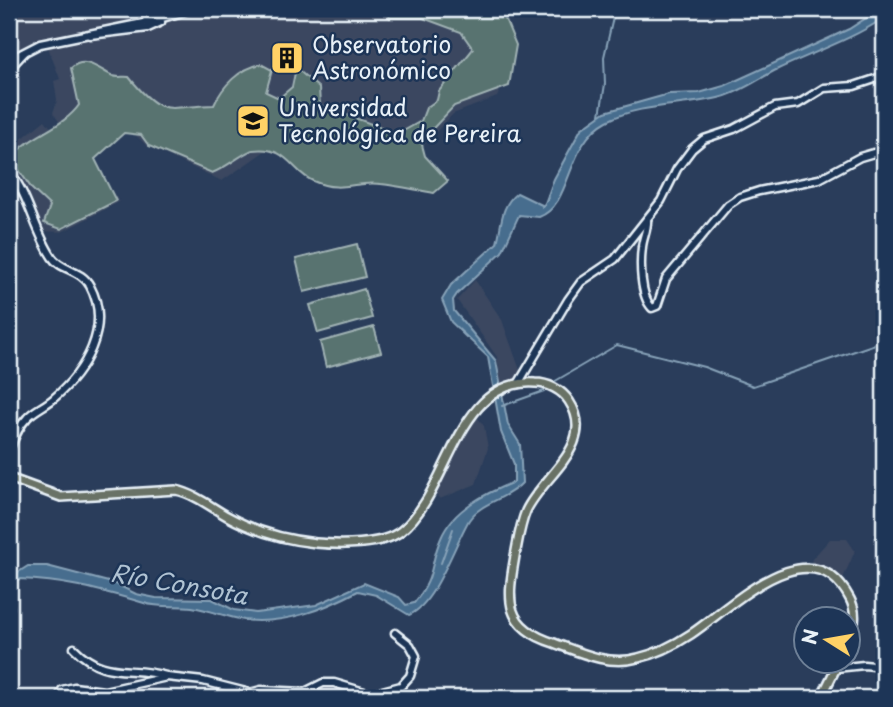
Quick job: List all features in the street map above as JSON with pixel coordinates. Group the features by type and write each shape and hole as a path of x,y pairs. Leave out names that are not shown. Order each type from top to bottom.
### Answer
{"main road":[{"path":"9,478 61,497 176,490 191,494 252,528 284,537 319,543 375,540 393,536 411,521 427,498 462,429 479,407 503,390 517,384 534,383 556,389 570,402 578,424 571,450 535,494 520,528 509,600 514,615 524,629 545,640 596,657 614,660 639,658 684,639 754,586 789,571 809,568 823,571 838,580 853,606"},
{"path":"821,698 832,676"}],"street":[{"path":"145,9 148,25"},
{"path":"9,61 31,48 148,25 192,9"},
{"path":"9,69 31,48"},
{"path":"517,384 581,282 607,267 661,201 677,169 704,139 734,129 775,107 798,104 824,88 854,86 884,76"},
{"path":"647,219 642,246 644,288 646,301 652,308 657,306 666,279 729,205 759,191 819,180 860,157 884,150"},
{"path":"9,171 20,185 53,259 78,273 91,287 97,331 93,349 53,400 28,416 17,430 9,451"},
{"path":"75,649 99,667 111,672 203,681 250,693 261,690 305,692 323,683 346,684 371,694 401,686 410,676 416,656 410,645 395,634"},
{"path":"862,665 884,667"},
{"path":"59,698 62,690 68,687 104,691 167,677"}],"shaded area":[{"name":"Universidad Tecnológica de Pereira","path":"9,9 494,9 503,85 497,97 453,114 395,176 300,149 268,149 222,181 147,146 127,127 91,159 119,202 62,232 41,231 9,171 9,149 45,120 52,129 60,123 53,113 57,100 54,81 60,79 46,42 9,60"},
{"path":"884,9 884,18 871,26 774,71 736,92 708,100 634,111 607,121 593,131 583,144 558,200 550,210 539,217 519,215 502,252 457,294 453,300 454,311 496,361 508,425 520,444 522,483 480,509 469,520 436,587 418,609 409,615 376,595 358,591 331,604 289,618 244,620 192,607 149,605 66,584 18,579 10,590 14,608 9,622 9,578 28,566 47,566 116,584 136,594 156,598 212,599 234,610 256,613 316,605 364,583 399,597 406,605 414,603 426,586 437,547 446,528 471,503 514,482 514,464 501,432 488,357 451,322 442,300 451,285 497,243 502,216 511,198 517,193 544,206 554,179 581,129 605,112 669,94 699,93 724,86 849,29"},
{"path":"475,280 502,320 520,370 516,383 502,388 497,357 457,300"},
{"path":"475,414 484,426 488,448 476,484 440,499 433,492 435,485"},
{"path":"830,539 847,539 855,551 841,583 810,566 812,559"}],"green space":[{"path":"387,9 501,9 516,45 509,86 454,106 421,141 425,156 448,181 434,193 372,183 341,187 323,185 306,177 281,155 264,150 250,151 212,173 149,146 141,135 124,133 95,159 116,201 61,229 44,223 50,206 32,189 12,160 24,146 63,121 79,105 71,68 77,64 87,63 113,76 129,77 150,100 167,108 214,105 233,79 261,64 272,70 266,92 279,98 292,87 296,68 319,88 320,105 398,134 421,121 426,108 437,100 439,91 473,49 461,32 423,18 390,18"},
{"path":"357,244 365,277 304,292 296,259"},
{"path":"364,289 372,318 318,333 310,305"},
{"path":"374,327 381,352 326,367 320,342"}],"waterway":[{"path":"600,115 605,84 604,57 615,9"},
{"name":"Río Consota","path":"542,207 549,198"},
{"name":"Río Consota","path":"458,329 466,337"},
{"path":"552,383 617,345 704,367 753,386 884,341"},
{"path":"502,406 544,391"},
{"name":"Río Consota","path":"441,563 453,529"}],"place":[{"name":"Observatorio Astronómico","path":"287,58"},
{"name":"Universidad Tecnológica de Pereira","path":"253,121"}]}
